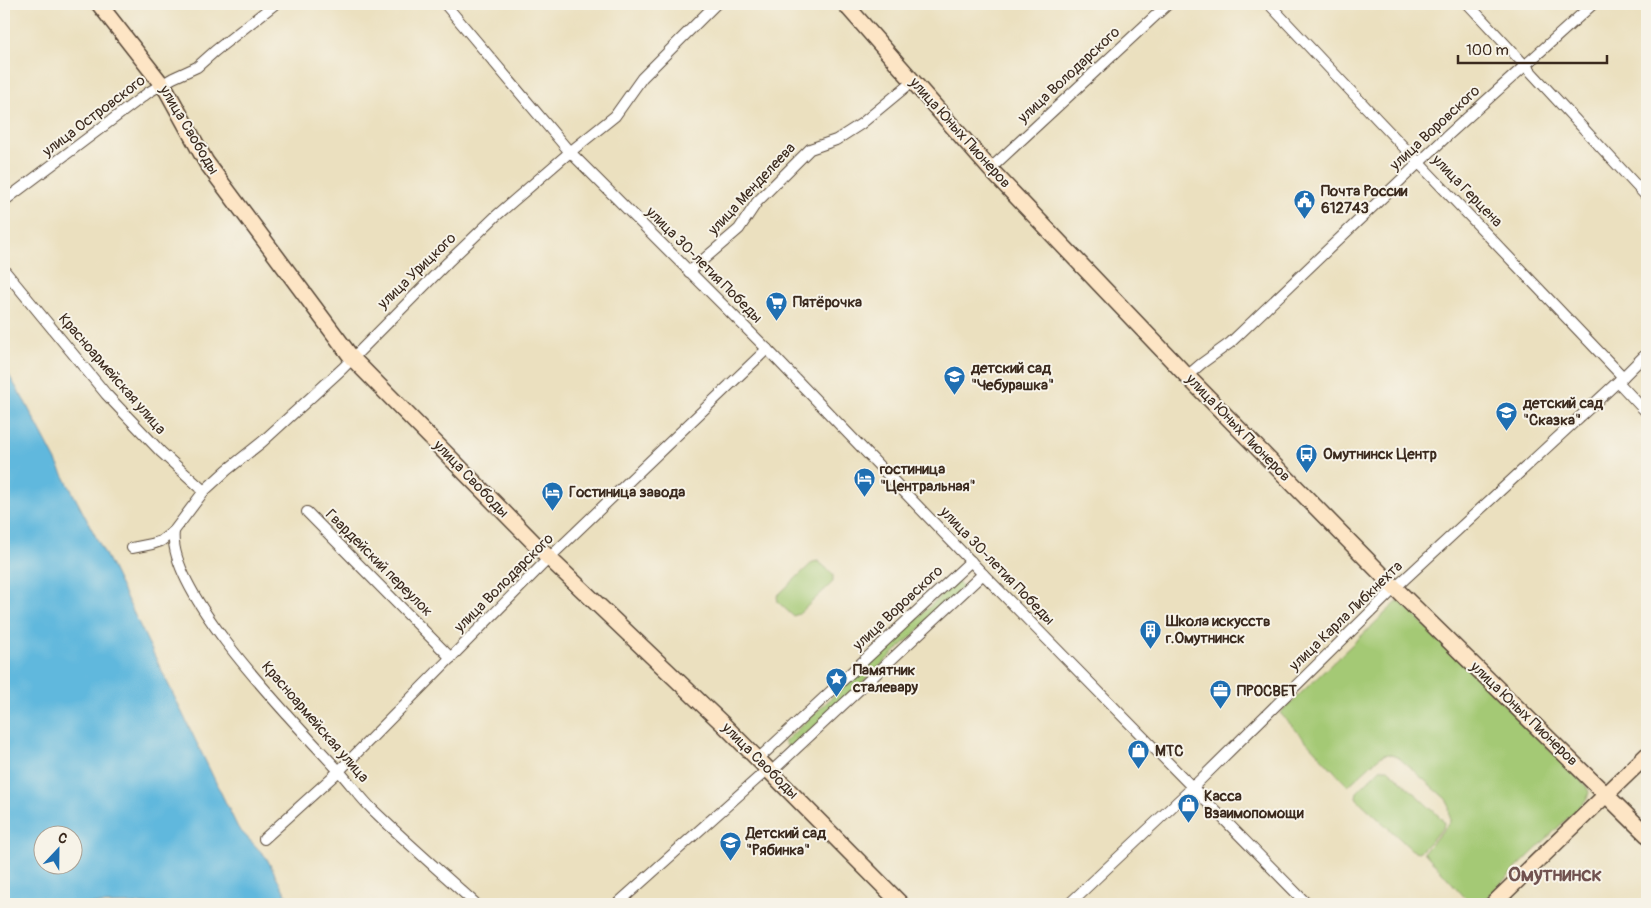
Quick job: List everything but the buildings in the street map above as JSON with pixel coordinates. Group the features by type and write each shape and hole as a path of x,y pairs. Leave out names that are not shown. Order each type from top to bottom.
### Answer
{"main road":[{"name":"улица Свободы","path":"99,4 167,91 206,162 352,358 549,558 766,766 901,904"},
{"name":"улица Юных Пионеров","path":"846,4 990,169 1187,376 1395,588 1647,835"},
{"path":"1493,904 1647,755"}],"street":[{"name":"улица Островского","path":"4,201 149,92 197,67 275,4"},
{"name":"улица 30-летия Победы","path":"445,4 570,152 767,349 971,562 1307,904"},
{"name":"улица Урицкого","path":"132,548 161,541 174,531 204,490 262,442 352,358 489,223 570,152 589,139 615,116 642,78 716,4"},
{"name":"улица Володарского","path":"990,169 1168,4"},
{"name":"улица Герцена","path":"1269,4 1620,380 1647,413"},
{"path":"1468,4 1647,197"},
{"name":"улица Воровского","path":"1187,376 1230,343 1418,163 1593,4"},
{"name":"улица Менделеева","path":"689,272 739,229 757,202 810,149 836,140 862,124 913,81"},
{"name":"Красноармейская улица","path":"4,270 106,394 155,446 204,490"},
{"name":"улица Володарского","path":"264,839 339,771 549,558 767,349"},
{"name":"улица Карла Либкнехта","path":"1069,904 1193,787 1395,588 1620,380 1647,352"},
{"name":"Гвардейский переулок","path":"307,512 450,658"},
{"name":"Красноармейская улица","path":"174,531 174,543 180,567 210,620 224,640 288,717 373,810 476,904"},
{"name":"улица Воровского","path":"617,904 766,766 971,562"},
{"path":"766,766 984,574"}],"green space":[{"path":"818,561 833,574 833,582 799,614 793,616 778,602 777,596 813,562"},
{"path":"957,581 964,588 790,749 784,742"},
{"path":"1397,602 1401,602 1586,786 1589,792 1587,799 1480,904 1471,904 1424,852 1450,822 1449,805 1446,799 1399,758 1389,754 1383,755 1348,786 1280,713"},
{"path":"1383,768 1388,769 1441,818 1444,823 1443,828 1418,852 1412,850 1356,797 1357,792"}],"water":[{"path":"4,367 25,402 108,560 238,828 266,857 291,904 4,904"}],"place":[{"name":"Почта России 612743","path":"1305,219"},
{"name":"Пятёрочка","path":"777,321"},
{"name":"детский сад \"Чебурашка\"","path":"955,396"},
{"name":"детский сад \"Сказка\"","path":"1507,431"},
{"name":"Омутнинск Центр","path":"1307,473"},
{"name":"гостиница \"Центральная\"","path":"864,497"},
{"name":"Гостиница завода","path":"553,511"},
{"name":"Школа искусств г.Омутнинск","path":"1150,649"},
{"name":"Памятник сталевару","path":"837,698"},
{"name":"ПРОСВЕТ","path":"1221,710"},
{"name":"МТС","path":"1139,770"},
{"name":"Касса Взаимопомощи","path":"1188,824"},
{"name":"Детский сад \"Рябинка\"","path":"730,861"}],"district":[{"name":"Омутнинск","path":"1555,874"}]}
